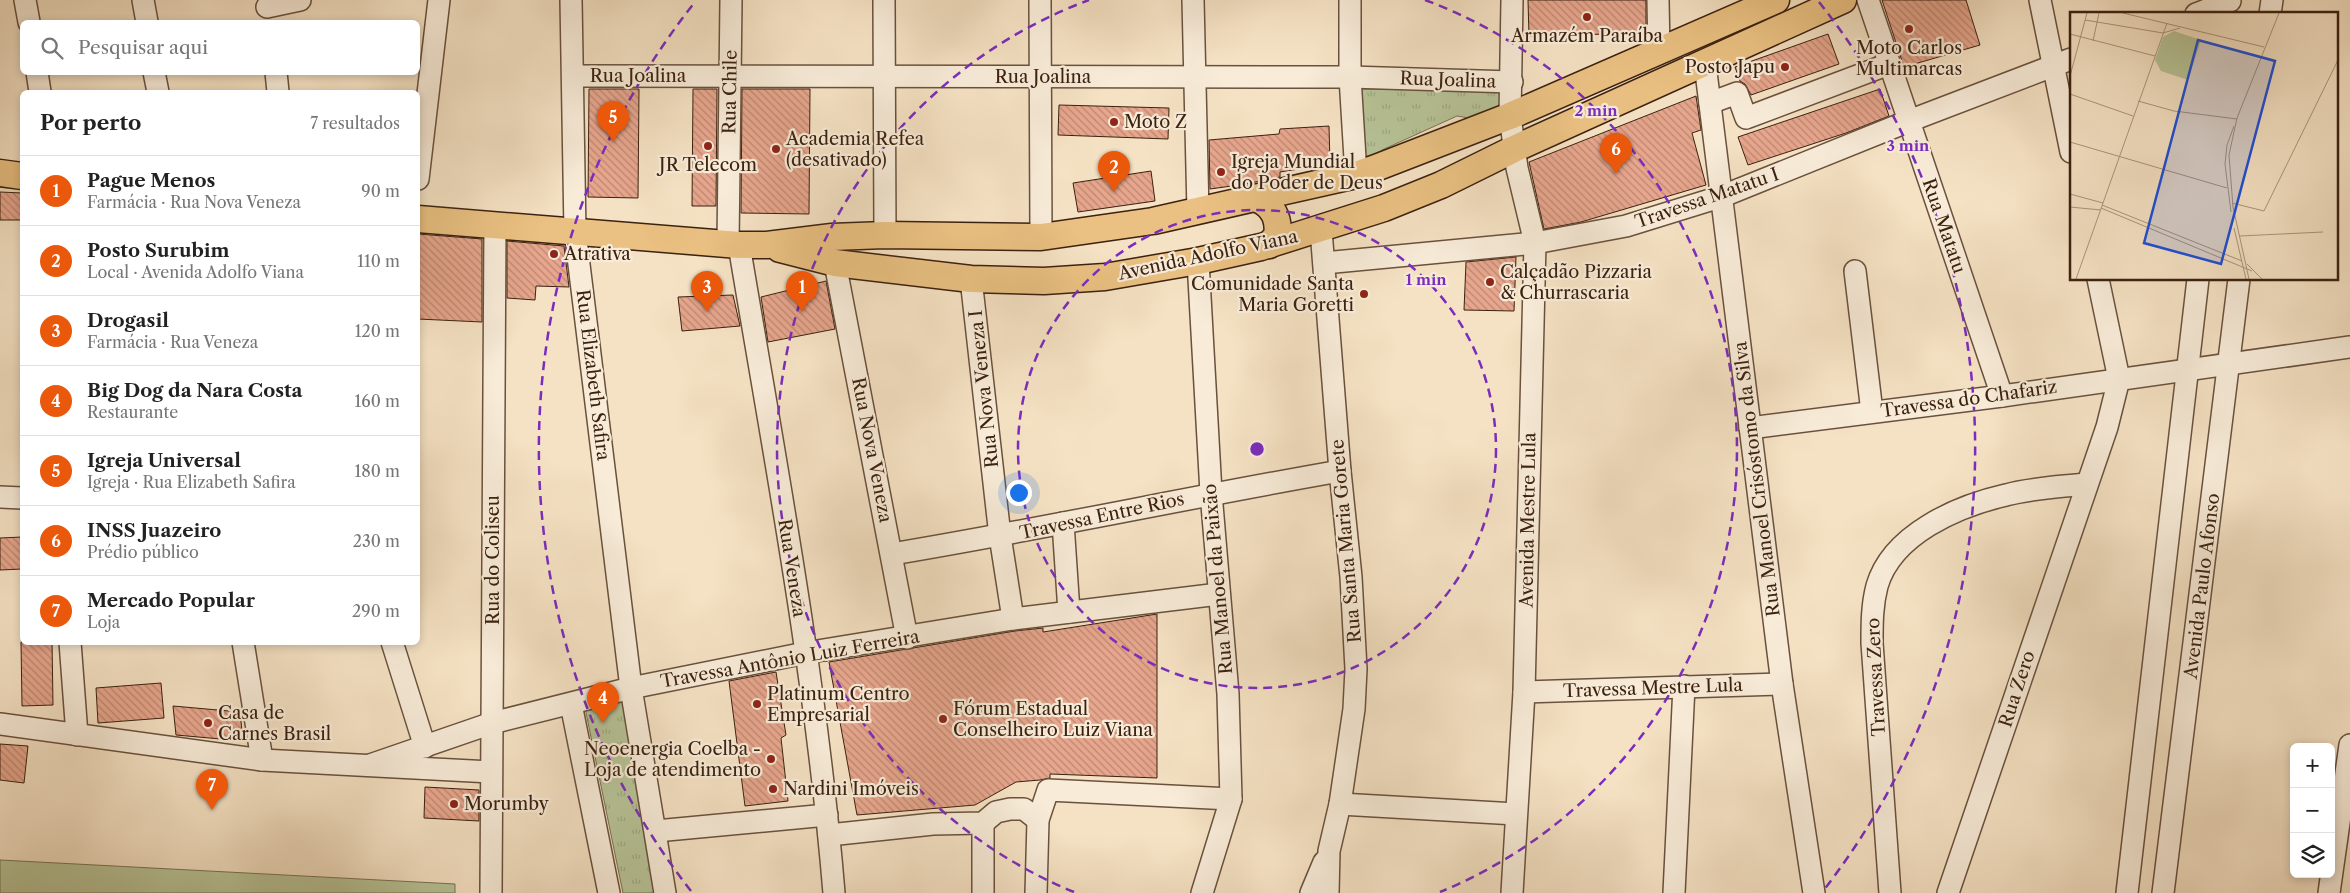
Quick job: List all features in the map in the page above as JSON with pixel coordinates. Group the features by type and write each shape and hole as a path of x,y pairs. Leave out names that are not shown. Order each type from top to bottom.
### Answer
{"main road":[{"name":"Avenida Adolfo Viana","path":"420,219 733,245 767,245 832,237 884,235 1041,237 1152,221 1356,175 1510,116 1776,0"},
{"name":"Avenida Adolfo Viana","path":"767,245 835,263 960,278 1044,281 1105,277 1198,261 1269,245 1321,230 1384,208 1441,185 1514,149 1843,0"},
{"path":"0,173 20,176"},
{"path":"1255,198 1271,207 1276,218 1277,236 1269,245"},
{"path":"960,278 940,261 940,254 947,243 961,236"}],"street":[{"path":"25,0 29,20"},
{"path":"143,0 147,20"},
{"path":"267,10 300,0"},
{"path":"420,162 439,0"},
{"name":"Rua Elizabeth Safira","path":"571,0 575,232 631,688 665,893"},
{"name":"Rua Chile","path":"731,0 730,76 733,245"},
{"path":"884,0 884,235"},
{"path":"1040,0 1041,237"},
{"path":"1193,0 1193,78 1198,212"},
{"path":"1350,0 1350,77 1356,175"},
{"name":"Avenida Mestre Lula","path":"1512,0 1510,116 1514,149 1536,243 1524,692 1512,893"},
{"path":"1658,0 1659,52"},
{"name":"Rua Matatu","path":"1868,0 2002,396"},
{"path":"2040,0 2062,63 2070,142"},
{"path":"2204,12 2230,5"},
{"name":"Travessa Matatu I","path":"1324,263 1536,243 1626,226 1723,196 1909,121 2062,63"},
{"name":"Rua Manoel Crisóstomo da Silva","path":"1705,64 1723,196 1782,684 1814,893"},
{"path":"1710,103 1736,93 1746,118 1889,64"},
{"path":"37,75 40,90"},
{"path":"155,75 158,90"},
{"path":"276,75 278,90"},
{"name":"Rua Joalina","path":"573,76 1350,77 1512,82"},
{"name":"Rua do Coliseu","path":"491,893 495,226"},
{"name":"Rua Santa Maria Gorete","path":"1311,893 1329,851 1340,804 1354,709 1356,669 1352,577 1340,470 1321,230"},
{"name":"Rua Veneza","path":"733,245 794,570 828,825 834,893"},
{"name":"Rua Manoel da Paixão","path":"1198,261 1211,493 1228,694 1231,799 1202,893"},
{"name":"Rua Nova Veneza","path":"835,263 907,638"},
{"path":"1855,271 1872,412"},
{"name":"Rua Nova Veneza I","path":"960,278 1013,619"},
{"path":"2098,280 2119,378"},
{"path":"2127,893 2198,280"},
{"name":"Avenida Paulo Afonso","path":"2163,893 2239,280"},
{"path":"2229,363 2350,347"},
{"name":"Travessa do Chafariz","path":"1750,428 2002,396 2229,363"},
{"name":"Rua Zero","path":"1948,893 2107,427 2119,378"},
{"name":"Travessa Entre Rios","path":"892,554 1000,536 1211,493 1340,470"},
{"name":"Travessa Zero","path":"1890,893 1872,643 1872,609 1877,585 1888,562 1914,535 1949,515 1979,502 2008,494 2086,484"},
{"path":"0,498 20,498"},
{"path":"1063,524 1069,612"},
{"name":"Travessa Antônio Luiz Ferreira","path":"370,765 492,723 631,688 805,653 907,638 1013,619 1219,594"},
{"path":"70,645 77,736"},
{"path":"243,645 262,760"},
{"path":"393,645 425,747"},
{"name":"Travessa Mestre Lula","path":"1524,692 1782,684"},
{"path":"1674,893 1684,686"},
{"path":"571,704 609,893"},
{"name":"Travessa Antônio Luiz Ferreira","path":"0,724 262,760 491,772"},
{"path":"2329,893 2350,745"},
{"path":"1036,893 1038,820 1048,790 1231,799"},
{"path":"1340,804 1516,814"},
{"path":"656,831 828,825 983,823 996,812 1010,809 1024,809 1038,820"},
{"path":"983,823 983,893"},
{"name":"Rua Santa Maria Gorete","path":"1328,893 1329,851"},
{"path":"1957,893 1963,852"}],"green space":[{"path":"1362,89 1497,90 1502,96 1503,105 1475,119 1457,116 1382,150 1372,160 1359,162 1357,92"},
{"path":"622,686 656,893 623,893 582,693"},
{"path":"0,860 455,884 455,893 0,893"}],"building":[{"name":"Armazém Paraíba","path":"1528,0 1646,0 1646,33 1529,36"},
{"path":"1882,0 1966,0 1980,45 1904,67"},
{"path":"1828,34 1839,64 1751,95 1745,84 1740,81 1735,67"},
{"path":"589,89 639,89 638,198 588,197"},
{"name":"JR Telecom","path":"693,89 717,89 716,206 692,206"},
{"name":"Academia Refea (desativado)","path":"742,89 810,89 809,214 741,213"},
{"path":"1880,89 1889,116 1846,133 1748,165 1738,137"},
{"path":"1696,96 1701,130 1692,133 1706,185 1581,222 1544,229 1529,162"},
{"name":"Moto Z","path":"1059,105 1169,108 1168,139 1058,135"},
{"path":"1329,126 1330,164 1280,172 1280,177 1210,189 1209,140 1279,134 1280,129"},
{"path":"1151,171 1155,201 1078,212 1073,183"},
{"path":"0,192 20,193 20,220 0,220"},
{"path":"420,234 482,239 482,322 420,319"},
{"path":"507,241 564,246 569,287 536,286 535,300 507,298"},
{"name":"Calçadão Pizzaria & Churrascaria","path":"1516,257 1514,311 1464,310 1466,262"},
{"path":"826,281 835,329 768,342 761,297"},
{"path":"733,295 740,326 682,331 678,297"},
{"path":"20,537 20,569 0,570 0,538"},
{"name":"Fórum Estadual Conselheiro Luiz Viana","path":"1157,614 1157,778 1050,774 1050,778 1016,782 975,805 857,815 829,662 1015,631 1043,628 1043,632"},
{"path":"21,645 52,645 53,705 22,706"},
{"path":"776,672 786,735 781,738 788,801 745,806 729,681"},
{"path":"161,683 164,718 98,723 96,688"},
{"name":"Casa de Carnes Brasil","path":"173,706 240,712 243,741 176,735"},
{"path":"0,744 28,746 24,783 0,780"},
{"name":"Morumby","path":"425,787 479,790 479,821 424,818"}],"place":[{"name":"Armazém Paraíba","path":"1587,17"},
{"name":"Moto Carlos Multimarcas","path":"1909,29"},
{"name":"Posto Japu","path":"1785,67"},
{"name":"Moto Z","path":"1114,122"},
{"name":"Igreja Universal","path":"613,142"},
{"name":"JR Telecom","path":"708,146"},
{"name":"Academia Refea (desativado)","path":"776,149"},
{"name":"Igreja Mundial do Poder de Deus","path":"1221,172"},
{"name":"INSS Juazeiro","path":"1616,174"},
{"name":"Posto Surubim","path":"1114,192"},
{"name":"Atrativa","path":"554,254"},
{"name":"Calçadão Pizzaria & Churrascaria","path":"1490,282"},
{"name":"Comunidade Santa Maria Goretti","path":"1364,294"},
{"name":"Drogasil","path":"707,312"},
{"name":"Pague Menos","path":"802,312"},
{"name":"Platinum Centro Empresarial","path":"757,704"},
{"name":"Fórum Estadual Conselheiro Luiz Viana","path":"943,719"},
{"name":"Casa de Carnes Brasil","path":"208,723"},
{"name":"Big Dog da Nara Costa","path":"603,723"},
{"name":"Neoenergia Coelba - Loja de atendimento","path":"771,759"},
{"name":"Nardini Imóveis","path":"773,789"},
{"name":"Morumby","path":"454,804"},
{"name":"Mercado Popular","path":"212,810"}]}
